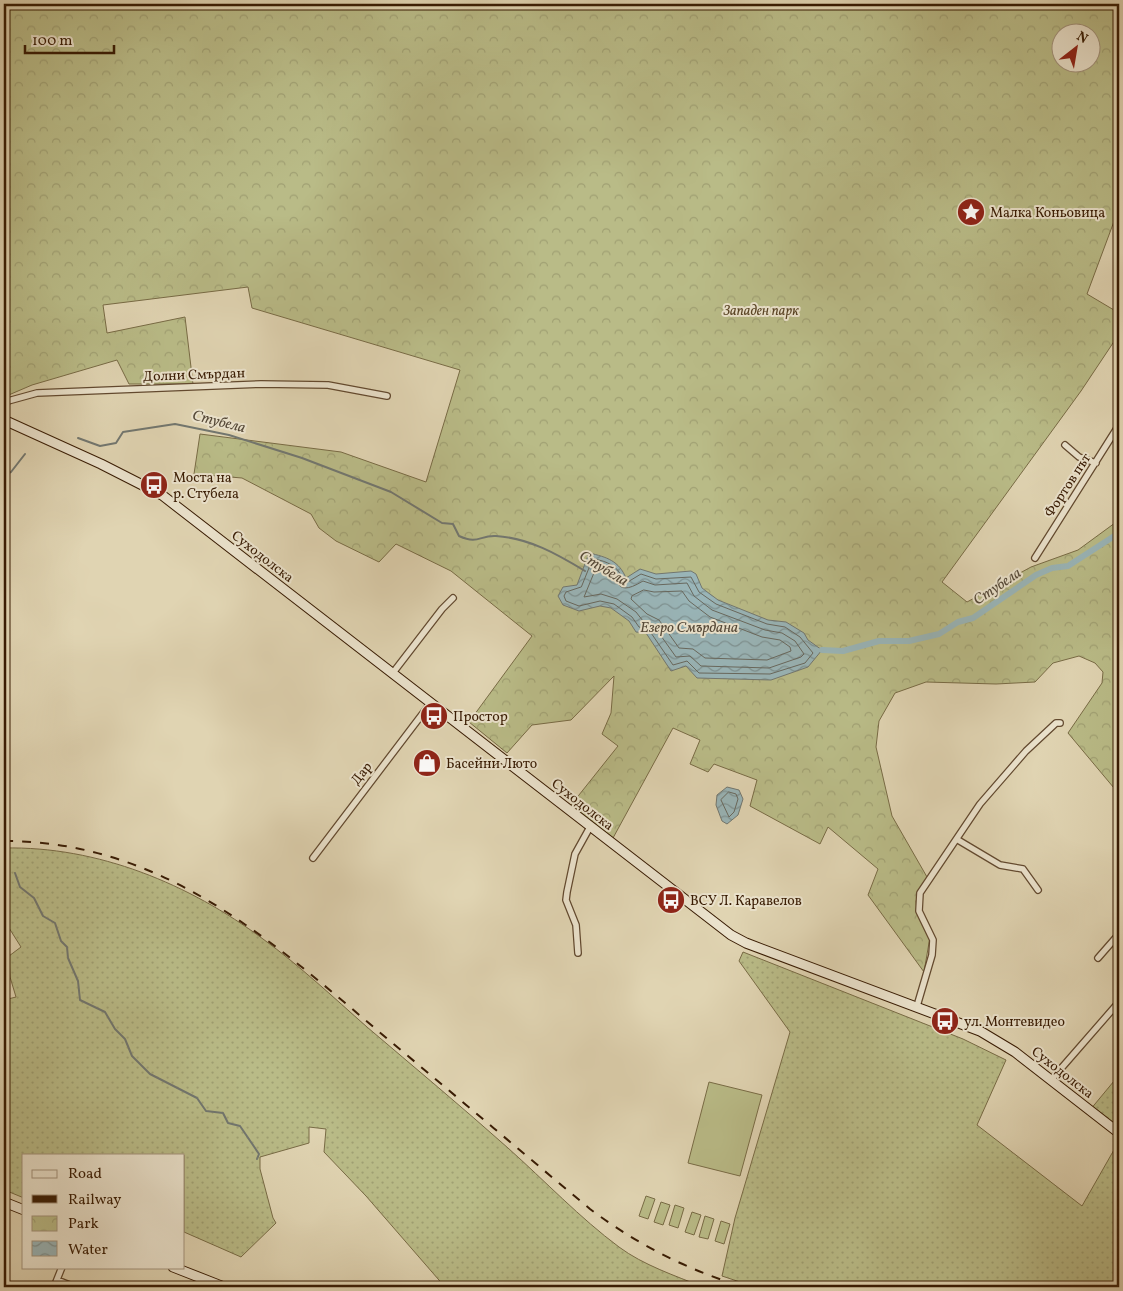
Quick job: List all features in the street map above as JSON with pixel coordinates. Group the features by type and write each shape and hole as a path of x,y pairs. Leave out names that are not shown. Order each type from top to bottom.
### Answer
{"street":[{"name":"Долни Смърдан","path":"4,406 8,401 37,393 209,385 328,386 388,396"},
{"name":"Суходолска","path":"4,420 101,464 162,495 707,917 746,943 965,1024 992,1037 1051,1080 1119,1134"},
{"name":"Фортов път","path":"1035,558 1119,425"},
{"path":"1066,445 1079,457 1096,463"},
{"path":"392,674 442,609 453,598"},
{"name":"Дар","path":"312,858 430,704"},
{"path":"917,1006 932,956 933,940 919,911 918,900 926,883 958,840 980,804 1026,751 1056,722 1060,723"},
{"path":"578,952 576,925 566,900 566,892 574,854 590,827"},
{"path":"958,840 1000,865 1023,868 1038,890"},
{"path":"1098,958 1119,934"},
{"path":"1051,1080 1119,1002"},
{"path":"4,1202 22,1209"},
{"path":"54,1287 62,1268"},
{"path":"175,1268 220,1286"},
{"path":"57,1280 75,1287"}],"green space":[{"name":"Западен парк","path":"4,4 1119,4 1119,208 1087,294 1119,313 1119,334 1081,391 942,582 967,602 1031,567 1078,550 1119,520 1119,794 1068,733 1102,683 1103,672 1095,663 1079,656 1053,663 1035,682 996,684 926,682 895,693 879,721 876,747 892,816 927,877 916,901 917,912 930,937 924,972 868,895 878,869 828,827 820,844 750,806 757,780 714,764 708,772 690,764 700,740 673,728 613,838 571,805 618,746 602,734 611,713 614,676 571,720 532,725 507,753 469,722 532,636 451,571 396,544 379,562 336,541 319,528 311,514 242,478 194,474 200,434 341,452 426,482 460,370 252,308 248,287 103,305 107,333 185,317 193,384 129,384 117,360 32,385 4,397"},
{"path":"4,848 39,849 108,861 141,872 205,901 277,949 491,1133 576,1212 619,1247 660,1270 703,1287 445,1287 366,1196 324,1152 326,1129 309,1127 309,1143 260,1157 260,1169 276,1223 241,1257 185,1232 185,1154 22,1154 22,1197 7,1191 4,1184 4,1000 16,997 10,977 9,956 21,947 4,920"},
{"path":"743,952 963,1039 1006,1060 977,1125 1082,1206 1119,1141 1119,1287 755,1287 722,1276 735,1218 790,1032 739,961"},
{"path":"1119,1075 1119,1133 1090,1110"},
{"path":"709,1082 762,1095 740,1176 688,1163"},
{"path":"646,1196 655,1199 648,1219 639,1216"},
{"path":"661,1202 670,1205 663,1225 654,1222"},
{"path":"675,1205 684,1208 678,1228 669,1225"},
{"path":"692,1212 701,1215 694,1235 685,1232"},
{"path":"705,1216 714,1219 708,1239 699,1237"},
{"path":"721,1221 730,1224 724,1244 715,1241"}],"water":[{"name":"Езеро Смърдана","path":"589,553 612,561 620,567 626,578 640,569 656,574 691,571 696,574 702,588 718,600 768,620 786,622 804,633 808,640 822,650 808,667 771,680 697,678 686,666 671,671 646,633 636,632 629,621 611,608 600,606 579,611 563,605 558,596 563,587 577,585"},
{"path":"727,787 739,790 743,799 738,815 727,824 722,821 716,805 717,795"}],"waterway":[{"name":"Стубела","path":"78,438 100,446 116,443 123,432 175,424 229,435 302,458 391,492 442,523 453,524 459,536 466,539 475,540 496,536 520,540 553,553 585,571"},
{"name":"Стубела","path":"4,475 11,472 25,454"},
{"name":"Стубела","path":"822,650 843,651 879,641 909,641 939,634 958,622 973,618 1036,575 1052,568 1068,566 1119,533"},
{"path":"15,873 20,887 34,898 43,916 55,923 61,941 67,947 68,958 78,981 80,1000 105,1012 115,1029 125,1039 132,1056 150,1074 197,1098 206,1111 223,1113 228,1123 240,1126 259,1154 257,1159"}],"railway":[{"path":"4,841 62,846 116,859 167,879 215,905 260,935 304,969 590,1209 626,1234 663,1255 743,1287"}],"place":[{"name":"Малка Коньовица","path":"971,212"},
{"name":"Моста на р. Стубела","path":"154,485"},
{"name":"Простор","path":"434,716"},
{"name":"Басейни Люто","path":"427,763"},
{"name":"ВСУ Л. Каравелов","path":"671,900"},
{"name":"ул. Монтевидео","path":"945,1021"}]}
